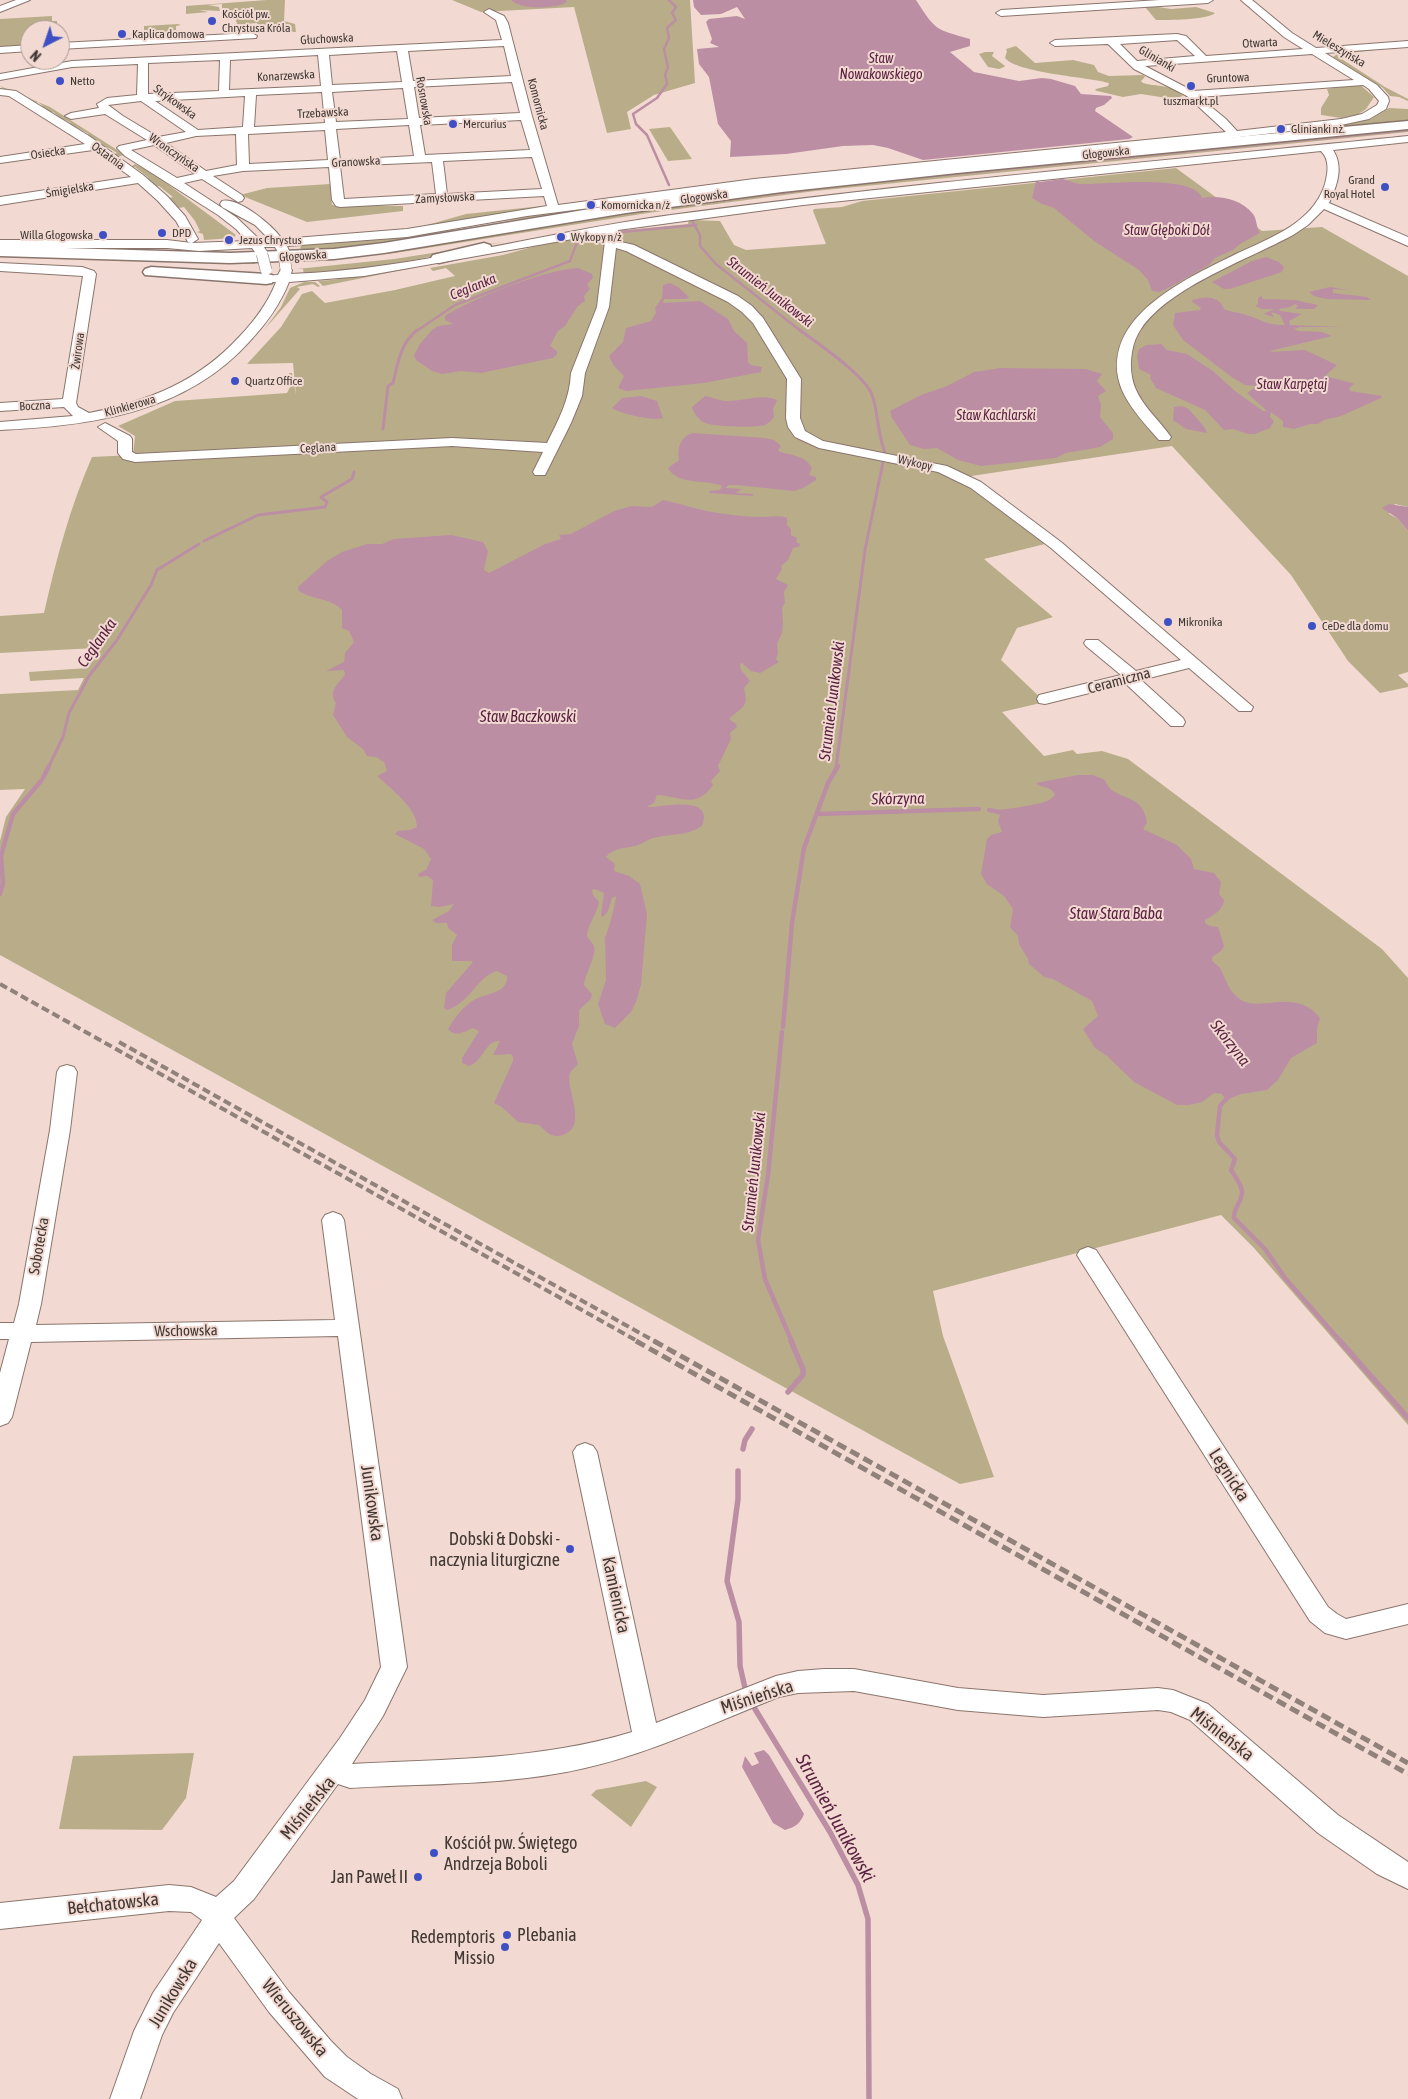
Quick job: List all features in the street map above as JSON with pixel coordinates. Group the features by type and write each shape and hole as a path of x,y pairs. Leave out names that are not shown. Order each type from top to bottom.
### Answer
{"main road":[{"name":"Głogowska","path":"1,259 31,252 223,258 311,256 384,248 556,213 869,177 1408,125"},
{"name":"Głogowska","path":"1,259 227,267 304,264 434,250 577,226 743,202 884,185 1408,134"},
{"path":"407,233 556,213"},
{"path":"439,258 577,226"},
{"path":"31,252 196,243"},
{"path":"1,259 212,277 264,284"}],"street":[{"path":"0,9 25,0"},
{"path":"1001,13 1208,0"},
{"name":"Mieleszyńska","path":"1246,0 1275,26 1367,82 1378,91 1384,101 1382,107 1371,115 1353,120"},
{"name":"Komornicka","path":"489,12 500,18 526,116 556,213"},
{"path":"70,45 252,36"},
{"path":"1055,44 1177,37 1182,38 1203,59"},
{"name":"Glinianki","path":"1111,41 1135,64 1191,94 1199,103 1222,121 1234,135"},
{"name":"Głuchowska","path":"0,77 56,66 144,60 507,43"},
{"name":"Otwarta","path":"1135,64 1408,44"},
{"name":"Rosnowska","path":"402,48 420,158"},
{"path":"0,50 20,49"},
{"path":"323,52 334,163"},
{"path":"224,93 225,56"},
{"name":"Strykowska","path":"144,60 142,97 196,133"},
{"name":"Konarzewska","path":"107,110 102,104 107,100 142,97 517,79"},
{"name":"Gruntowa","path":"1191,94 1367,82"},
{"name":"Ostatnia","path":"2,89 63,111 92,129"},
{"name":"Ostatnia","path":"2,89 95,146 140,179 174,208 196,243"},
{"path":"243,168 245,131 251,92"},
{"path":"63,111 107,110"},
{"name":"Wronczyńska","path":"107,110 156,140 205,174 219,187 238,198"},
{"name":"Trzebawska","path":"119,146 196,133 526,116"},
{"name":"Głogowska","path":"556,213 805,177 1234,135 1353,120"},
{"name":"Głogowska","path":"264,284 285,274 354,273 512,247 610,228 860,194 1326,150 1408,139"},
{"name":"Osiecka","path":"0,160 95,146"},
{"name":"Ostatnia","path":"119,146 130,156 141,160 176,182 247,232 259,249"},
{"path":"1164,437 1138,406 1126,380 1126,348 1136,327 1150,312 1180,290 1291,231 1308,218 1322,204 1333,176 1334,166 1326,150"},
{"name":"Granowska","path":"176,182 205,174 243,168 537,152"},
{"path":"437,158 442,198"},
{"path":"121,165 141,160"},
{"name":"Zamysłowska","path":"334,163 338,200 340,203 549,192"},
{"name":"Śmigielska","path":"0,201 140,179"},
{"name":"Ostatnia","path":"176,182 195,188 252,217 272,232 281,248"},
{"path":"1322,204 1408,242"},
{"path":"540,472 550,448 562,428 579,384 578,373 603,307 612,231 610,228"},
{"path":"232,245 244,240 248,236 247,232"},
{"name":"Głogowska","path":"196,243 259,249 281,248 407,233"},
{"path":"0,244 196,243"},
{"name":"Wykopy","path":"610,243 630,248 733,299 747,308 758,321 794,379 793,418 795,427 804,437 819,444 942,469 965,478 1056,544 1245,707"},
{"path":"281,248 285,274"},
{"path":"259,249 264,284"},
{"name":"Żwirowa","path":"1,259 89,273 69,403"},
{"name":"Klinkierowa","path":"0,426 50,423 85,417 141,404 182,387 221,363 242,341 262,319 279,291 285,274"},
{"name":"Klinkierowa","path":"242,341 264,284"},
{"path":"69,403 72,409 85,417"},
{"name":"Boczna","path":"0,408 69,403"},
{"name":"Ceglana","path":"105,427 125,439 125,453 135,458 452,442 550,448"},
{"path":"1092,643 1129,673 1131,678 1176,722"},
{"name":"Ceramiczna","path":"1045,699 1193,662"},
{"name":"Sobotecka","path":"0,1417 24,1333 30,1304 60,1130 67,1072"},
{"name":"Junikowska","path":"332,1771 371,1713 394,1667 333,1220"},
{"name":"Legnicka","path":"1088,1255 1319,1614 1327,1622 1338,1628 1346,1629 1408,1614"},
{"name":"Wschowska","path":"0,1331 24,1333 349,1328"},
{"name":"Kamienicka","path":"585,1452 646,1738"},
{"name":"Miśnieńska","path":"218,1920 226,1907 244,1890 332,1771 350,1776 552,1763 586,1756 646,1738 776,1687 798,1682 824,1680 854,1680 958,1699 1008,1704 1042,1706 1158,1699 1173,1701 1199,1712 1328,1824 1387,1865 1408,1876"},
{"name":"Bełchatowska","path":"0,1916 168,1898 187,1898 203,1903 218,1920"},
{"name":"Junikowska","path":"125,2099 143,2047 163,2004 218,1920"},
{"name":"Wieruszowska","path":"218,1920 279,2002 336,2067 386,2099"}],"shaded area":[{"path":"285,0 284,21 295,24 296,32 279,31 278,24 258,25 257,23 245,24 248,35 246,35 244,27 238,27 233,11 222,11 222,4 208,5 219,7 220,11 199,10 208,12 186,14 186,6"},
{"path":"452,0 690,0 695,83 654,95 627,112 631,129 607,133 574,7 481,12"},
{"path":"1152,6 1171,9 1196,7 1215,13 1196,18 1156,20 1145,7"},
{"path":"52,16 52,20 20,20 20,46 0,47 0,19"},
{"path":"181,25 176,26 176,30 181,31 144,33 144,26"},
{"path":"1016,46 1035,63 1073,60 1094,65 1098,72 1109,76 1143,75 1145,77 1141,81 1143,83 1174,89 1183,96 1173,99 1141,94 1123,97 1097,91 1095,90 1108,86 1109,83 1038,71 1012,63 1005,58 1006,49"},
{"path":"1408,46 1337,56 1385,87 1408,99 1408,101 1390,96 1383,88 1333,57 1340,52"},
{"path":"994,52 992,56 1005,66 999,69 988,67 979,54"},
{"path":"1359,84 1374,97 1366,109 1357,115 1341,118 1321,115 1321,108 1329,95 1327,89"},
{"path":"0,86 50,107 125,155 115,157 112,155 117,153 109,148 104,149 84,136 89,134 76,127 71,128 66,125 71,123 65,120 60,121 53,116 57,115 53,112 48,113 39,107 43,106 38,102 33,104"},
{"path":"1389,108 1408,109 1408,122 670,198 1343,125 1371,119"},
{"path":"670,127 692,159 668,161 649,129"},
{"path":"1408,127 1408,132 815,191 648,213 395,253 297,262 296,259 757,192"},
{"path":"135,164 154,174 236,235 233,238 204,240 203,234 197,232 200,231 195,221 184,207 179,208 169,198 173,197 159,186 154,187 144,179 149,178 135,167 131,167"},
{"path":"1176,168 1262,231 1322,227 1408,276 1408,507 1395,504 1389,514 1397,518 1408,531 1408,672 1398,675 1408,684 1408,687 1380,693 1348,661 1291,575 1172,446 958,478 1049,543 984,559 1053,617 1017,628 1001,660 1045,702 1002,712 1044,756 1073,750 1077,754 1102,751 1128,759 1382,949 1408,978 1408,1425 1254,1248 1221,1215 933,1291 943,1336 994,1477 960,1484 0,955 0,841 6,817 25,789 0,790 0,694 78,690 84,678 30,681 29,672 88,668 96,648 0,653 0,616 44,613 64,534 92,457 133,455 135,436 118,426 175,401 287,393 290,387 289,373 292,373 296,395 293,363 247,364 281,327 302,294 312,291 325,303 395,290 455,276 446,268 433,271 430,268 503,255 554,241 597,233 688,224 689,220 720,221 734,245 746,250 826,244 813,211 814,209 842,207 862,201"},
{"path":"330,184 332,205 403,206 403,211 307,222 240,195 267,188"},
{"path":"605,205 522,219 465,225 517,215"},
{"path":"547,206 413,229 466,214"},
{"path":"484,227 370,246 301,252 300,244"},
{"path":"503,242 374,268 304,275 303,269 297,269 394,259"},
{"path":"0,254 255,260 255,264 0,257"},
{"path":"472,256 323,286 318,281 332,280"},
{"path":"304,282 315,282 320,286 318,287 313,284 297,287 300,289 264,330 281,307 290,288"},
{"path":"194,1753 186,1798 162,1830 59,1829 73,1756"},
{"path":"646,1781 657,1787 631,1827 591,1795 596,1790"}],"water":[{"path":"511,0 566,0 567,2 555,6 529,7 522,6"},
{"name":"Staw Nowakowskiego","path":"693,0 916,0 928,18 937,27 970,39 970,46 950,52 974,72 1019,81 1042,78 1051,79 1075,86 1081,94 1111,96 1112,98 1104,105 1096,108 1095,111 1133,137 1129,139 923,160 873,145 843,146 786,154 730,157 731,141 718,124 709,77 699,64 697,49 719,47 710,43 712,39 706,22 709,19 737,16 745,19 737,7 721,14 701,15 694,7"},
{"name":"Staw Głęboki Dół","path":"1062,179 1081,184 1148,182 1184,186 1196,191 1202,198 1230,199 1242,205 1254,216 1260,233 1233,250 1215,258 1209,265 1170,287 1160,292 1152,291 1148,280 1139,270 1094,241 1054,208 1032,198 1036,181"},
{"path":"1266,257 1279,262 1284,267 1282,272 1230,289 1224,289 1212,282 1252,261"},
{"path":"578,268 592,274 593,278 587,284 590,289 584,296 585,301 578,306 565,326 558,331 550,346 557,351 553,358 481,373 461,371 442,374 432,371 416,360 414,355 420,344 438,326 453,324 445,320 445,316 457,309 472,301 529,279"},
{"path":"670,283 678,287 689,297 686,299 664,299 663,303 700,301 728,319 734,331 747,343 748,362 751,365 762,367 761,372 704,383 626,391 618,388 624,376 614,366 609,356 623,342 626,328 651,321 656,313 655,308 662,298 663,285"},
{"path":"1330,287 1349,290 1333,289 1333,293 1367,297 1371,300 1326,299 1314,296 1309,292"},
{"name":"Staw Karpętaj","path":"1261,296 1263,299 1295,300 1318,305 1314,309 1297,309 1295,308 1298,306 1295,304 1279,309 1280,311 1302,314 1289,321 1290,325 1344,327 1300,327 1294,329 1298,331 1322,332 1332,336 1270,352 1305,350 1337,365 1325,376 1354,384 1349,388 1350,391 1382,396 1381,398 1341,416 1324,420 1318,424 1310,424 1294,429 1283,427 1283,421 1271,412 1270,417 1274,421 1270,428 1255,434 1248,434 1233,429 1224,430 1205,410 1156,388 1150,378 1151,375 1139,369 1137,356 1139,349 1147,345 1161,344 1167,350 1187,354 1213,371 1235,391 1263,411 1267,411 1247,393 1257,386 1245,385 1233,378 1183,340 1173,325 1175,313 1200,310 1201,308 1191,301 1210,298 1222,304 1226,310 1241,313 1268,323 1285,325 1280,315 1271,312 1274,317 1264,314 1274,309 1262,309 1255,306 1258,304 1258,298"},
{"name":"Staw Kachlarski","path":"1000,368 1086,369 1102,374 1097,381 1106,391 1098,396 1101,405 1100,417 1113,433 1113,439 1100,447 1066,453 1056,458 981,466 958,460 937,448 924,449 910,445 892,418 890,411 921,395 947,386 974,372"},
{"path":"641,396 657,401 663,418 652,419 622,413 612,408 622,398"},
{"path":"705,396 725,401 771,398 777,400 773,409 774,417 765,425 760,426 707,424 698,418 692,407"},
{"path":"1181,406 1187,408 1202,424 1207,433 1186,429 1173,420 1174,407"},
{"path":"693,433 774,440 781,446 778,451 797,456 809,463 812,468 809,475 816,477 816,480 794,491 729,485 725,488 742,489 735,493 754,494 752,496 710,493 709,491 720,490 722,486 686,480 673,474 668,468 679,460 679,447 682,440"},
{"name":"Staw Baczkowski","path":"663,500 718,513 787,518 787,525 791,529 791,535 797,538 796,542 800,544 799,547 793,548 788,560 781,566 782,569 776,579 788,585 784,592 785,603 782,608 782,633 777,644 778,653 776,659 779,662 760,673 751,671 742,663 740,664 741,670 750,681 744,688 746,699 744,706 729,719 737,727 730,733 731,739 718,766 720,771 711,781 713,785 707,793 694,799 688,800 657,795 654,803 647,807 684,804 694,806 701,809 704,816 702,826 684,833 653,838 615,851 606,857 615,864 614,871 629,876 640,884 647,914 641,985 631,1012 615,1028 605,1024 598,1004 606,980 605,937 612,917 616,896 612,898 608,911 603,917 601,915 604,893 595,889 592,890 593,895 599,902 587,936 594,946 594,950 584,985 592,994 591,999 579,1010 579,1026 572,1044 578,1064 570,1073 569,1080 575,1123 572,1129 565,1134 553,1136 539,1125 518,1122 502,1107 494,1103 513,1061 511,1054 493,1055 500,1041 487,1047 474,1064 469,1066 462,1063 462,1058 479,1031 473,1028 457,1034 448,1029 459,1013 470,1003 500,990 506,982 507,976 497,971 490,974 462,1002 447,1010 444,1008 446,993 473,962 452,961 452,945 457,935 448,928 447,923 436,923 432,920 449,911 454,904 439,907 431,906 433,880 427,876 419,877 418,874 426,870 431,859 424,849 395,834 398,831 417,827 413,813 402,799 377,776 387,771 384,762 376,757 367,756 363,749 347,737 333,715 336,703 333,694 334,690 345,674 344,670 326,671 344,662 345,653 354,642 349,631 342,628 342,610 332,603 303,593 298,590 298,587 327,561 342,552 367,544 382,544 394,539 451,535 483,542 488,551 484,570 489,573 545,544 561,539 559,535 571,534 614,511 632,506 652,507"},
{"path":"1389,504 1408,507 1408,531 1397,518 1382,508"},
{"name":"Staw Stara Baba","path":"1078,775 1093,775 1105,780 1114,792 1134,801 1144,813 1147,823 1143,829 1177,845 1191,859 1194,869 1214,873 1221,882 1219,894 1224,900 1222,907 1218,912 1205,920 1205,923 1218,927 1224,946 1221,951 1212,957 1212,960 1220,968 1234,994 1246,1002 1256,1004 1299,1003 1310,1008 1320,1018 1317,1029 1317,1043 1291,1058 1278,1080 1267,1090 1241,1094 1229,1099 1222,1094 1214,1093 1202,1102 1177,1105 1134,1082 1107,1056 1095,1048 1083,1029 1098,1016 1092,1001 1053,979 1044,977 1029,964 1019,944 1018,936 1010,927 1013,909 1004,896 987,884 981,874 987,839 991,835 1002,832 998,821 1000,815 994,811 1047,801 1055,795 1049,788 1036,783"},
{"path":"764,1750 769,1755 804,1814 797,1825 792,1828 785,1830 773,1823 742,1767 745,1756 752,1766 759,1763 754,1753"}],"waterway":[{"name":"Strumień Junikowski","path":"667,83 665,75 668,67 664,49 669,38 667,28 676,20 672,13 676,7 669,0"},
{"name":"Strumień Junikowski","path":"667,84 657,98 633,114 636,124 647,135 669,185"},
{"path":"902,179 1408,130"},
{"path":"708,202 844,185"},
{"name":"Strumień Junikowski","path":"691,219 694,225"},
{"name":"Ceglanka","path":"621,232 694,225"},
{"name":"Strumień Junikowski","path":"694,225 700,235 700,246 716,264 802,332"},
{"name":"Ceglanka","path":"415,332 455,305 570,261 579,237 603,234"},
{"name":"Ceglanka","path":"383,429 388,386 393,383 403,348 411,335 417,330"},
{"name":"Strumień Junikowski","path":"800,330 851,369 868,387 874,402 885,452"},
{"name":"Strumień Junikowski","path":"836,768 865,550 883,462"},
{"name":"Ceglanka","path":"204,541 258,515 325,507 327,502 321,497 352,479 354,472"},
{"name":"Ceglanka","path":"48,768 63,737 69,713 89,676 117,640 151,585 157,570 199,544"},
{"name":"Strumień Junikowski","path":"783,1027 792,923 804,848 828,783 838,766"},
{"name":"Ceglanka","path":"43,778 48,768"},
{"name":"Ceglanka","path":"0,894 3,883 1,856 13,814 41,781"},
{"name":"Skórzyna","path":"818,814 979,809"},
{"name":"Skórzyna","path":"989,810 999,812"},
{"name":"Strumień Junikowski","path":"782,1032 768,1175 758,1240 765,1279 792,1342"},
{"name":"Skórzyna","path":"1230,1095 1220,1106 1217,1135 1219,1142 1235,1159 1231,1170 1242,1191 1234,1218 1265,1249 1285,1278 1341,1342"},
{"name":"Strumień Junikowski","path":"788,1392 803,1375 803,1369 791,1341"},
{"name":"Skórzyna","path":"1340,1341 1408,1418"},
{"name":"Strumień Junikowski","path":"743,1449 745,1440 752,1429"},
{"name":"Strumień Junikowski","path":"738,1471 738,1499 727,1581 739,1622 740,1666 745,1688"},
{"name":"Strumień Junikowski","path":"755,1709 830,1832 858,1885 868,1919 869,2099"}],"railway":[{"path":"0,984 639,1342"},
{"path":"119,1042 656,1342"},
{"path":"636,1341 1408,1774"},
{"path":"654,1341 1408,1763"}],"place":[{"name":"Kościół pw. Chrystusa Króla","path":"212,21"},
{"name":"Kaplica domowa","path":"122,34"},
{"name":"Netto","path":"60,81"},
{"name":"tuszmarkt.pl","path":"1191,86"},
{"name":"Mercurius","path":"453,124"},
{"name":"Glinianki nż.","path":"1281,129"},
{"name":"Grand Royal Hotel","path":"1385,187"},
{"name":"Komornicka n/ż","path":"591,205"},
{"name":"DPD","path":"162,233"},
{"name":"Willa Głogowska","path":"103,235"},
{"name":"Wykopy n/ż","path":"561,237"},
{"name":"Jezus Chrystus","path":"229,240"},
{"name":"Quartz Office","path":"235,381"},
{"name":"Mikronika","path":"1168,622"},
{"name":"CeDe dla domu","path":"1312,626"},
{"name":"Dobski & Dobski - naczynia liturgiczne","path":"570,1549"},
{"name":"Kościół pw. Świętego Andrzeja Boboli","path":"434,1853"},
{"name":"Jan Paweł II","path":"418,1877"},
{"name":"Plebania","path":"507,1935"},
{"name":"Redemptoris Missio","path":"505,1947"}]}
